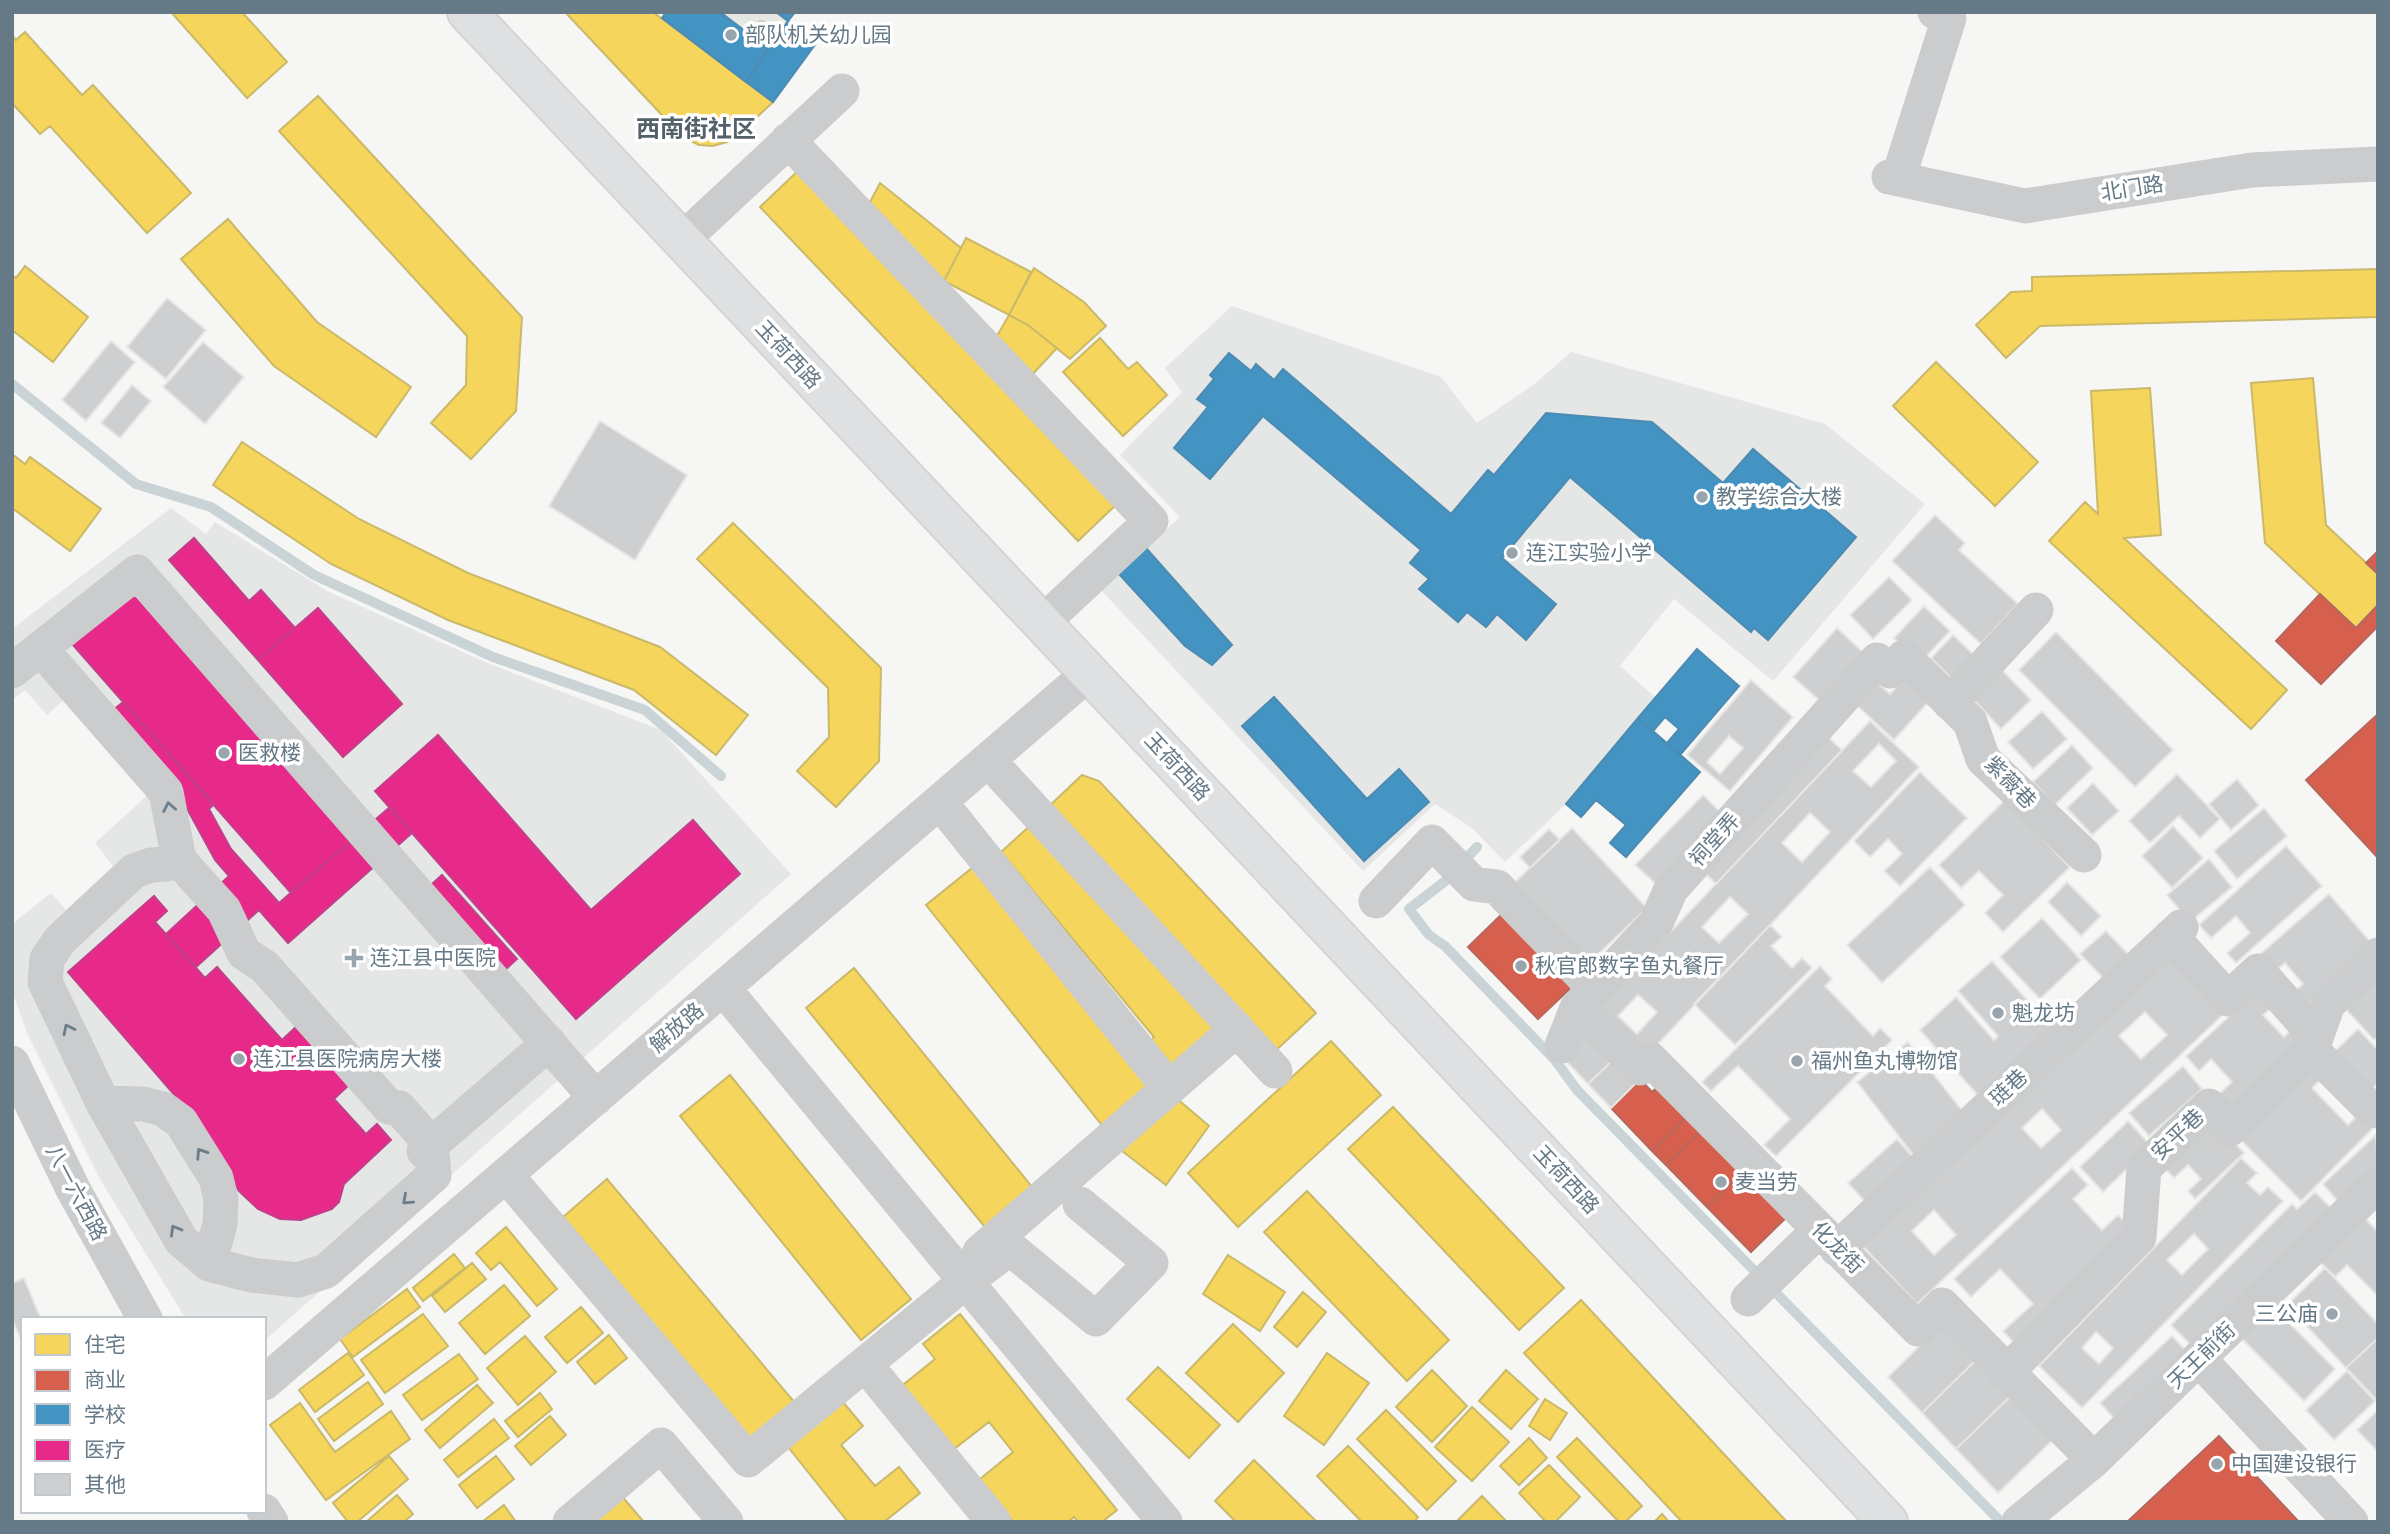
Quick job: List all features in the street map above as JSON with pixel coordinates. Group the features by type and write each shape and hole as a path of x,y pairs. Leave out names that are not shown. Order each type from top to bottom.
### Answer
{"main road":[{"name":"玉荷西路","path":"467,12 1888,1522"}],"street":[{"name":"北门路","path":"1935,12 1949,18 1894,178 2025,206 2252,170 2378,164"},
{"path":"681,241 842,91"},
{"path":"788,140 1151,521 1041,624"},
{"path":"12,671 137,572 596,1098"},
{"path":"1950,703 2036,610"},
{"path":"41,649 166,792 179,860 224,910 244,953 265,967 389,1107 399,1108 428,1147 434,1175 326,1271 298,1280 251,1275 209,1264 181,1240 103,1103 45,982 47,959 60,940 134,871 179,860"},
{"name":"紫薇巷","path":"1890,671 1904,657 1970,722 1983,759 2084,855"},
{"name":"祠堂弄","path":"1562,1046 1586,999 1656,923 1671,889 1877,660 1890,671"},
{"name":"解放路","path":"266,1381 1089,673"},
{"path":"988,760 1275,1071"},
{"path":"940,802 1169,1088"},
{"path":"1376,901 1432,842 1474,884 1497,887 1586,999"},
{"name":"琏巷","path":"1762,1285 1828,1239 2176,932 2228,999 2258,971 2306,1025 2314,1046"},
{"name":"安平巷","path":"2007,1373 2139,1237 2144,1168 2209,1106 2230,1129 2314,1046 2328,1004 2378,956"},
{"path":"723,988 1165,1522"},
{"name":"化龙街","path":"1586,999 1640,1068 1650,1059 1918,1329 1942,1306 2094,1460"},
{"path":"966,1281 980,1252 1237,1029"},
{"path":"428,1147 549,1043"},
{"path":"2314,1046 2316,1054 2371,1109 2378,1111"},
{"name":"八一六西路","path":"12,1063 73,1189 144,1317"},
{"path":"103,1103 144,1104 163,1109 181,1122 216,1178 221,1199 220,1224 209,1264"},
{"path":"506,1175 748,1460 1010,1248 1096,1319 1151,1263 1080,1204"},
{"name":"天王前街","path":"2023,1518 2094,1460 2378,1184"},
{"path":"2199,1359 2351,1522"},
{"path":"864,1364 993,1522"},
{"path":"570,1522 661,1445 726,1522"}],"shaded area":[{"name":"连江实验小学","path":"1232,306 1441,377 1477,423 1536,383 1571,352 1825,424 1925,504 1773,681 1674,599 1620,666 1655,697 1566,804 1505,862 1472,828 1435,804 1363,871 1101,590 1180,517 1120,455 1182,392 1165,368"},
{"name":"连江县中医院","path":"171,508 206,534 215,522 329,592 490,664 661,730 791,874 266,1339 266,1317 185,1317 101,1181 27,1033 12,991 12,924 51,893 66,910 113,866 95,843 150,793 67,697 47,715 25,690 12,700 12,629"}],"green space":[{"path":"720,12 776,12 788,21 769,49"}],"building: 住宅":[{"path":"171,12 242,12 287,62 247,98"},
{"path":"565,12 653,12 773,102 727,142 713,146 699,145 686,139 675,129"},
{"path":"25,32 82,95 93,85 191,193 147,233 50,126 40,134 12,103 12,35 16,40"},
{"path":"318,96 522,317 516,411 471,459 431,423 466,385 467,336 279,131"},
{"path":"802,167 1120,501 1078,541 760,207"},
{"path":"880,183 961,248 944,281 869,204"},
{"path":"228,219 317,322 411,387 376,437 274,366 181,259"},
{"path":"966,238 1031,272 1009,315 944,281"},
{"path":"25,266 88,317 53,362 12,330 12,275 16,278"},
{"path":"1034,268 1084,302 1106,326 1070,359 1028,325 1009,315"},
{"path":"2378,269 2378,317 2040,326 2006,358 1976,325 2011,292 2032,291 2032,277"},
{"path":"1009,315 1028,325 1057,348 1029,378 994,341"},
{"path":"1100,338 1128,369 1137,362 1167,395 1123,436 1063,372"},
{"path":"1936,362 2038,462 1995,506 1893,406"},
{"path":"2313,378 2326,525 2378,574 2378,605 2356,628 2265,543 2251,383"},
{"path":"2150,388 2161,535 2124,538 2287,690 2251,729 2049,541 2085,502 2098,514 2091,391"},
{"path":"242,442 359,519 468,573 660,647 748,715 716,755 634,690 448,620 331,564 213,485"},
{"path":"12,454 25,464 30,457 101,509 70,551 12,508"},
{"path":"733,523 881,668 879,761 836,807 797,771 829,737 828,688 697,559"},
{"path":"1082,775 1099,781 1316,1013 1272,1054 1045,810"},
{"path":"1032,824 1220,1032 1171,1075 1147,1044 1154,1037 1001,852"},
{"path":"977,864 1156,1088 1105,1129 926,905"},
{"path":"854,968 1037,1193 989,1232 806,1008"},
{"path":"1331,1041 1381,1095 1238,1227 1188,1173"},
{"path":"730,1075 911,1299 861,1340 680,1116"},
{"path":"1175,1097 1209,1126 1166,1185 1117,1147"},
{"path":"1393,1107 1564,1288 1519,1330 1348,1149"},
{"path":"607,1179 795,1403 751,1440 563,1217"},
{"path":"1307,1191 1449,1340 1407,1381 1264,1232"},
{"path":"506,1227 557,1289 537,1306 500,1262 491,1270 476,1253"},
{"path":"454,1254 465,1268 423,1301 413,1288"},
{"path":"1228,1255 1285,1292 1260,1331 1203,1294"},
{"path":"472,1263 486,1279 445,1312 432,1296"},
{"path":"504,1285 530,1316 485,1354 459,1323"},
{"path":"407,1289 420,1307 353,1357 340,1339"},
{"path":"1303,1292 1326,1312 1297,1347 1274,1327"},
{"path":"1581,1300 1787,1522 1682,1522 1524,1353"},
{"path":"581,1307 603,1333 567,1363 545,1337"},
{"path":"423,1314 448,1346 385,1393 361,1360"},
{"path":"960,1314 1117,1510 1102,1522 1078,1522 1074,1517 1068,1522 1013,1522 979,1480 1013,1452 989,1422 954,1449 903,1385 935,1359 923,1344"},
{"path":"1233,1324 1284,1373 1238,1422 1186,1373"},
{"path":"609,1335 627,1358 595,1384 577,1362"},
{"path":"525,1336 556,1372 518,1405 487,1368"},
{"path":"348,1353 364,1375 315,1412 299,1390"},
{"path":"1327,1353 1369,1383 1324,1445 1284,1416"},
{"path":"459,1354 478,1379 422,1420 403,1395"},
{"path":"1158,1367 1220,1425 1189,1458 1127,1399"},
{"path":"1432,1370 1467,1406 1432,1442 1396,1407"},
{"path":"1506,1370 1538,1399 1511,1429 1479,1401"},
{"path":"368,1382 383,1404 334,1441 318,1419"},
{"path":"477,1385 493,1403 440,1448 425,1430"},
{"path":"540,1393 552,1409 518,1437 505,1421"},
{"path":"1545,1399 1567,1413 1550,1440 1529,1426"},
{"path":"843,1402 863,1426 841,1445 875,1486 899,1467 920,1493 884,1522 848,1522 788,1447"},
{"path":"300,1403 335,1452 391,1411 410,1439 326,1500 270,1425"},
{"path":"1472,1407 1509,1442 1472,1481 1435,1447"},
{"path":"1386,1410 1456,1481 1427,1510 1357,1439"},
{"path":"550,1416 566,1435 531,1465 515,1446"},
{"path":"494,1419 509,1438 458,1477 444,1460"},
{"path":"1529,1438 1547,1458 1519,1485 1500,1466"},
{"path":"1577,1438 1642,1506 1625,1522 1619,1522 1557,1457"},
{"path":"1348,1446 1418,1517 1414,1522 1362,1522 1317,1476"},
{"path":"389,1456 408,1479 357,1522 348,1522 333,1503"},
{"path":"496,1456 514,1479 477,1508 459,1485"},
{"path":"1254,1460 1317,1522 1236,1522 1215,1501"},
{"path":"1549,1465 1580,1497 1555,1522 1546,1522 1519,1493"},
{"path":"619,1493 644,1522 593,1522"},
{"path":"397,1495 413,1514 404,1522 366,1522"},
{"path":"1482,1496 1507,1522 1456,1522"},
{"path":"504,1505 516,1522 482,1522"},
{"path":"1662,1514 1669,1522 1654,1522"}],"building: 商业":[{"path":"2378,551 2378,574 2366,563"},
{"path":"2320,594 2356,628 2378,605 2378,626 2321,684 2276,641"},
{"path":"2378,714 2378,858 2306,780"},
{"name":"秋官郎数字鱼丸餐厅","path":"1504,912 1574,985 1538,1019 1468,947"},
{"path":"1640,1079 1652,1092 1662,1083 1691,1112 1652,1151 1611,1108"},
{"path":"1692,1111 1706,1126 1666,1165 1652,1151"},
{"path":"1706,1126 1747,1168 1707,1207 1666,1165"},
{"path":"1747,1168 1791,1213 1751,1252 1707,1207"},
{"name":"中国建设银行","path":"2219,1436 2299,1522 2127,1522 2159,1492"}],"building: 学校":[{"name":"部队机关幼儿园","path":"666,12 720,12 769,49 746,82 662,18"},
{"path":"776,12 795,12 788,21"},
{"path":"788,21 817,42 773,102 746,82"},
{"name":"教学综合大楼","path":"1229,353 1251,371 1256,364 1274,380 1283,369 1451,514 1488,470 1494,475 1546,413 1652,422 1723,483 1753,449 1856,537 1768,640 1754,628 1751,632 1570,477 1502,558 1556,604 1526,640 1497,614 1486,627 1467,612 1458,622 1419,589 1429,579 1410,563 1421,550 1263,416 1210,479 1174,448 1208,407 1197,399 1214,379 1210,375"},
{"path":"1146,548 1232,645 1212,665 1185,646 1119,574"},
{"path":"1697,649 1739,686 1680,755 1667,743 1679,729 1665,717 1653,731 1638,718"},
{"path":"1274,697 1367,799 1399,769 1429,802 1364,861 1242,726"},
{"path":"1638,718 1700,772 1626,857 1610,843 1626,825 1596,800 1581,817 1566,804"}],"building: 医疗":[{"path":"194,538 249,601 261,590 295,628 258,660 169,560"},
{"name":"医救楼","path":"135,590 354,838 291,893 73,645"},
{"path":"318,608 402,704 343,757 258,660"},
{"path":"123,702 214,804 209,809 231,849 279,903 390,807 412,833 288,943 259,910 196,967 166,934 229,876 215,860 179,794 108,714"},
{"path":"438,735 591,910 693,820 740,874 576,1019 375,791"},
{"path":"442,875 517,959 487,986 412,902"},
{"name":"连江县医院病房大楼","path":"154,896 167,911 155,922 205,978 217,967 282,1040 297,1026 349,1085 334,1099 366,1134 377,1124 391,1140 344,1184 339,1202 332,1209 301,1220 280,1219 258,1209 239,1191 178,1099 68,972"}],"building: 其他":[{"path":"167,298 206,330 166,379 127,347"},
{"path":"111,341 135,362 86,421 62,400"},
{"path":"203,342 244,377 205,424 163,387"},
{"path":"132,385 151,401 120,438 101,423"},
{"path":"600,421 687,475 635,560 549,506"},
{"path":"1935,515 1965,543 1959,550 2018,604 1981,644 1892,561"},
{"path":"1889,577 1912,600 1873,639 1850,615"},
{"path":"1924,606 1950,631 1920,663 1894,638"},
{"path":"1837,628 1865,654 1821,702 1793,677"},
{"path":"2056,632 2173,750 2135,787 2019,670"},
{"path":"1953,635 1975,656 1952,679 1931,658"},
{"path":"2000,668 2031,700 2001,729 1971,697"},
{"path":"1908,674 1933,697 1894,740 1850,699 1871,677 1890,694"},
{"path":"1751,680 1793,717 1730,791 1687,755","holes":["1729,736 1743,748 1720,774 1707,762"]},
{"path":"2042,711 2067,739 2033,769 2008,742"},
{"path":"1870,721 1919,767 1639,1064 1590,1017","holes":["1879,744 1896,761 1871,787 1853,771","1810,813 1830,832 1802,862 1782,843","1730,897 1748,914 1719,943 1702,927","1638,995 1657,1012 1637,1034 1618,1016"]},
{"path":"1826,735 1842,750 1716,884 1700,868"},
{"path":"2072,745 2093,768 2055,805 2033,782"},
{"path":"1920,772 1967,818 1900,886 1884,871 1902,854 1888,839 1870,857 1854,841"},
{"path":"2177,774 2220,819 2200,838 2179,816 2150,843 2129,821"},
{"path":"2237,779 2259,805 2231,830 2209,804"},
{"path":"2093,783 2119,811 2092,835 2067,808"},
{"path":"1703,795 1723,815 1656,884 1635,865"},
{"path":"2005,800 2070,867 2003,932 1985,913 2003,895 1979,871 1961,888 1939,865"},
{"path":"2264,808 2287,836 2237,879 2214,851"},
{"path":"2173,826 2203,858 2172,888 2142,856"},
{"path":"1572,828 1647,908 1590,962 1515,882"},
{"path":"1549,829 1560,840 1530,868 1520,857"},
{"path":"2286,846 2322,886 2236,963 2227,953 2250,933 2236,916 2211,938 2199,925"},
{"path":"2209,859 2232,887 2190,922 2167,895"},
{"path":"1930,867 1965,905 1882,983 1847,945"},
{"path":"2067,882 2101,916 2081,936 2048,902"},
{"path":"2329,894 2374,946 2301,1010 2289,996 2303,984 2285,963 2272,974 2257,957"},
{"path":"2042,918 2081,960 2040,999 2000,957"},
{"path":"1770,925 1782,937 1771,946 1792,968 1802,958 1812,968 1735,1045 1694,1004"},
{"path":"2106,931 2131,957 2106,981 2080,954"},
{"path":"2173,949 2229,1009 1917,1304 1861,1244","holes":["2145,1012 2167,1035 2141,1059 2119,1036","2042,1109 2061,1130 2041,1148 2022,1128","1934,1210 1956,1235 1934,1255 1912,1231"]},
{"path":"1992,961 2055,1031 1981,1099 1920,1030 1956,997 1994,1040 1998,1036 1958,991"},
{"name":"福州鱼丸博物馆","path":"1820,966 1832,979 1825,986 1873,1036 1880,1028 1892,1040 1776,1156 1764,1145 1790,1119 1738,1066 1711,1091 1702,1082"},
{"path":"2378,974 2378,1037 2374,1040 2343,1006"},
{"path":"2259,989 2274,1006 2263,1015 2284,1037 2294,1027 2307,1041 2230,1112 2216,1097 2232,1082 2211,1059 2199,1071 2186,1056"},
{"path":"2358,1029 2378,1050 2378,1083 2369,1091 2333,1053"},
{"path":"1586,1032 1613,1060 1588,1084 1561,1056"},
{"path":"1908,1042 1967,1117 1915,1157 1857,1082"},
{"path":"1617,1056 1640,1079 1611,1108 1588,1084"},
{"path":"2311,1057 2327,1073 2312,1088 2348,1125 2363,1110 2377,1124 2301,1201 2235,1134"},
{"path":"2183,1066 2202,1089 2149,1136 2129,1113"},
{"path":"2209,1115 2244,1153 2195,1199 2188,1191 2201,1179 2188,1165 2174,1178 2159,1162"},
{"path":"2128,1121 2151,1146 2103,1192 2080,1167"},
{"path":"2376,1135 2378,1167 2339,1203 2323,1184"},
{"path":"1897,1139 1918,1163 1869,1206 1848,1183"},
{"path":"2241,1158 2257,1173 2247,1183 2260,1195 2268,1187 2283,1201 2082,1408 2039,1366","holes":["2194,1234 2208,1249 2182,1275 2167,1260","2096,1332 2113,1348 2099,1364 2082,1348"]},
{"path":"2072,1168 2088,1185 2073,1199 2102,1230 2118,1215 2136,1234 2017,1346 2003,1331 2033,1304 2000,1269 1971,1297 1954,1279"},
{"path":"2315,1192 2333,1210 2195,1349 2171,1325 2292,1204 2297,1209"},
{"path":"2363,1216 2378,1232 2378,1296 2347,1265 2335,1277 2318,1260"},
{"name":"三公庙","path":"2325,1268 2378,1324 2378,1338 2346,1368 2287,1305"},
{"path":"24,1278 40,1317 21,1317 21,1339 12,1319 12,1283"},
{"path":"2271,1305 2335,1369 2304,1401 2240,1337"},
{"path":"1948,1318 1982,1354 1922,1413 1888,1377"},
{"path":"2172,1336 2193,1358 2121,1426 2100,1403"},
{"path":"2378,1338 2378,1401 2346,1368"},
{"path":"1982,1354 2017,1390 1956,1449 1922,1413"},
{"path":"2347,1371 2375,1401 2334,1440 2306,1410"},
{"path":"2017,1390 2059,1434 1998,1493 1956,1449"},
{"path":"2378,1410 2378,1452 2357,1430"}],"waterway":[{"path":"12,384 136,484 211,507 314,575 493,657 645,710 721,776"},
{"path":"1477,847 1444,882 1409,909 1429,935 1445,946 1555,1060 1577,1090 2001,1522"}],"place":[{"name":"部队机关幼儿园","path":"731,35"},
{"name":"教学综合大楼","path":"1702,497"},
{"name":"连江实验小学","path":"1512,553"},
{"name":"医救楼","path":"224,753"},
{"name":"连江县中医院","path":"354,958"},
{"name":"秋官郎数字鱼丸餐厅","path":"1521,966"},
{"name":"魁龙坊","path":"1998,1013"},
{"name":"连江县医院病房大楼","path":"239,1059"},
{"name":"福州鱼丸博物馆","path":"1797,1061"},
{"name":"麦当劳","path":"1721,1182"},
{"name":"三公庙","path":"2332,1314"},
{"name":"中国建设银行","path":"2217,1464"}],"district":[{"name":"西南街社区","path":"696,130"}]}
